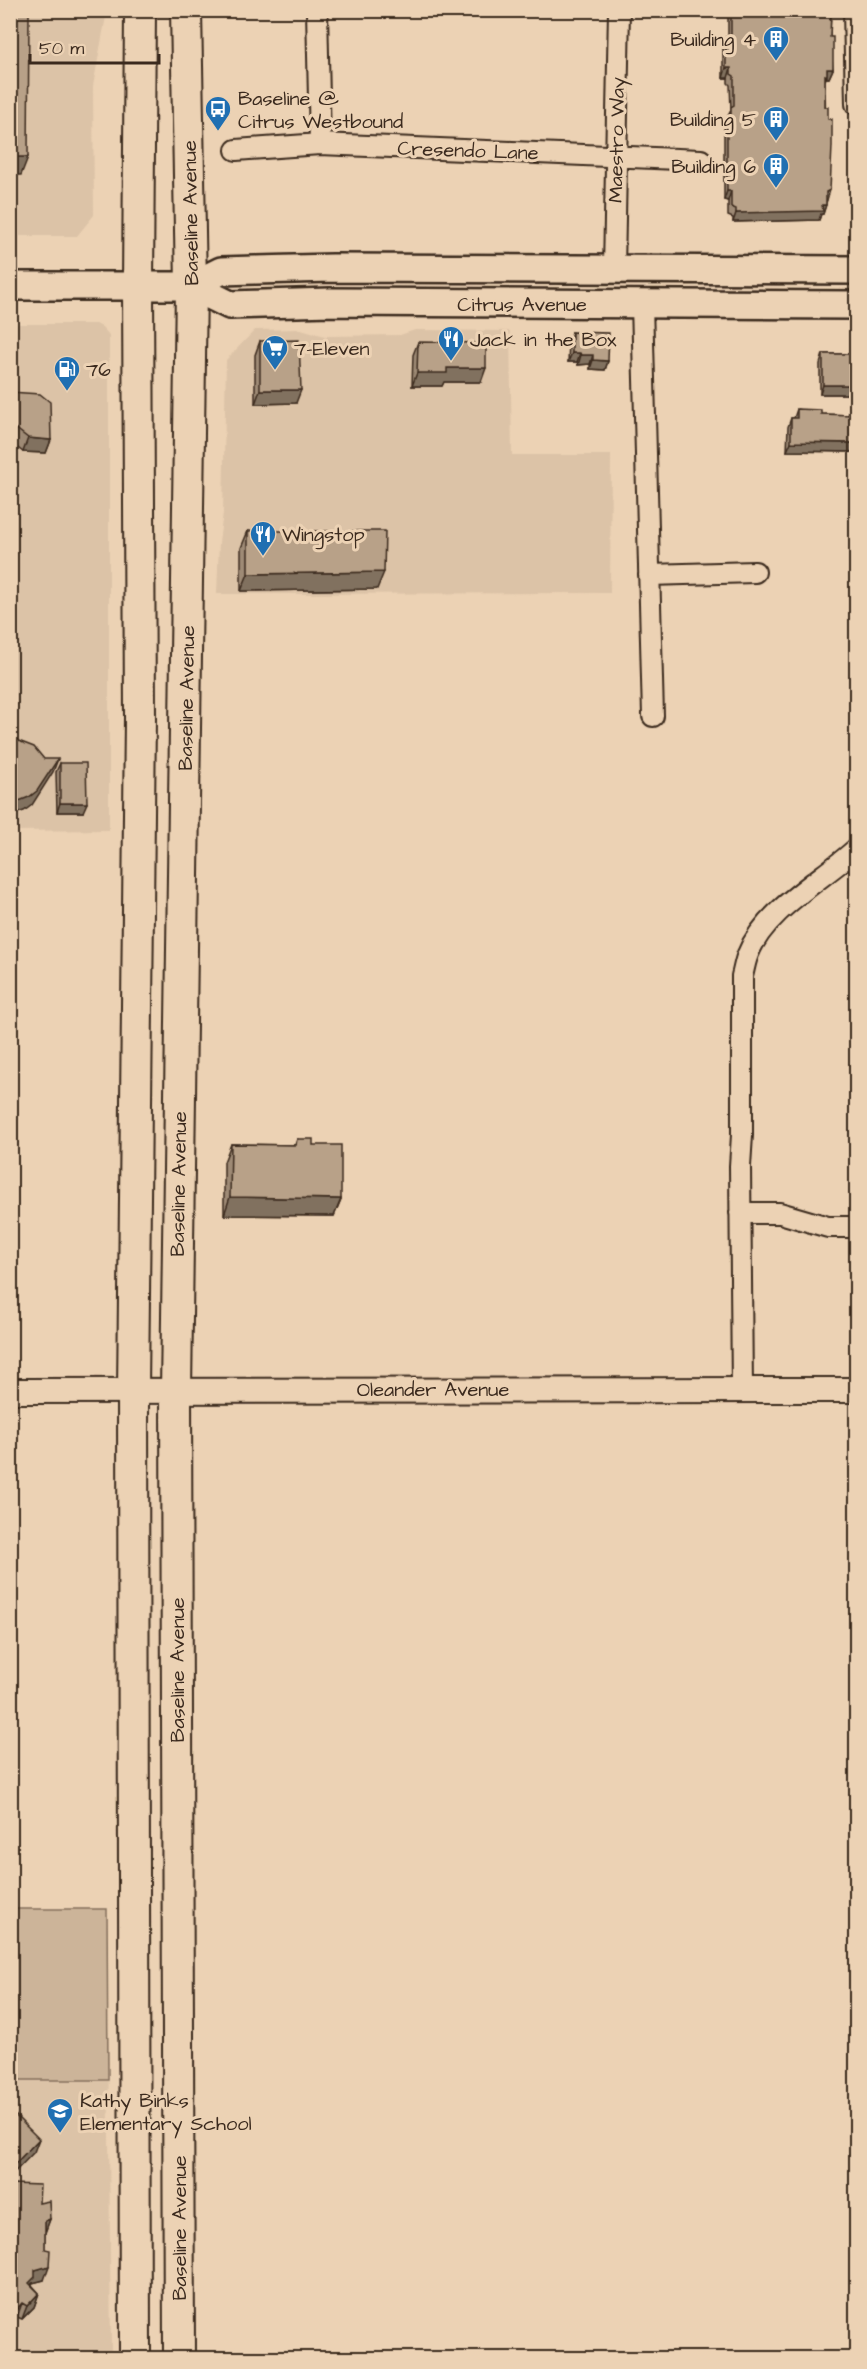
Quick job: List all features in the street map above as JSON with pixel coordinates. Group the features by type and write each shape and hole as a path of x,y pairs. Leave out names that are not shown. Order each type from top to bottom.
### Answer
{"main road":[{"path":"135,2358 133,1391 140,718 138,286 140,10"},
{"name":"Baseline Avenue","path":"179,2358 176,1390 191,286 186,10"},
{"name":"Citrus Avenue","path":"191,286 221,271 332,268 856,270"},
{"name":"Citrus Avenue","path":"10,286 191,286 230,305 330,302 856,305"}],"street":[{"path":"317,10 320,144"},
{"name":"Maestro Way","path":"614,270 619,10"},
{"path":"854,10 856,104"},
{"name":"Cresendo Lane","path":"236,150 320,144 700,160"},
{"path":"642,304 652,716"},
{"path":"649,575 755,572"},
{"path":"742,1390 740,1213 742,976 748,952 778,913 856,849"},
{"path":"740,1213 780,1214 828,1227 856,1227"},
{"name":"Oleander Avenue","path":"10,1391 856,1390"}],"shaded area":[{"path":"11,11 107,11 93,86 94,215 77,236 11,236"},
{"path":"11,324 96,324 109,335 109,830 11,831"},
{"path":"301,329 325,336 400,335 415,330 510,331 512,455 611,455 610,593 217,594 219,542 223,513 226,360 255,330"},
{"name":"Kathy Binks Elementary School","path":"10,1909 107,1909 111,2358 11,2358"},
{"path":"11,1909 107,1909 108,2080 11,2080"}],"building":[{"path":"10,10 22,10 22,12 29,13 28,157 10,157"},
{"path":"731,10 831,10 830,37 833,37 833,69 827,69 827,76 825,75 825,107 828,107 828,119 832,119 832,146 830,190 826,192 826,205 822,205 823,211 736,213 736,209 731,207 731,191 727,191 727,120 731,120 731,107 734,105 734,76 731,74 731,68 726,68 726,37 731,37"},
{"path":"572,332 609,333 608,361 593,360 593,355 572,353"},
{"name":"7-Eleven","path":"299,340 301,390 260,390 260,341"},
{"path":"418,342 486,343 486,368 447,368 447,373 417,373"},
{"path":"823,354 856,354 856,443 791,442 791,418 797,418 797,409 821,410 821,414 853,415 853,385 823,385"},
{"path":"10,392 40,394 50,402 51,440 28,438 10,424"},
{"path":"248,531 385,531 384,572 248,574"},
{"path":"16,740 34,747 44,759 58,759 37,791 19,801 10,801 10,741"},
{"path":"60,763 86,763 87,803 60,803"},
{"path":"297,1139 313,1139 313,1145 341,1145 341,1199 230,1197 231,1144 296,1145"},
{"path":"10,2110 39,2139 10,2169"},
{"path":"12,2184 40,2185 39,2203 49,2201 50,2219 45,2221 45,2249 50,2250 49,2266 35,2270 35,2277 29,2283 39,2293 27,2306 22,2303 10,2316 10,2258 12,2254"}],"place":[{"name":"Building 4","path":"776,62"},
{"name":"Baseline @ Citrus Westbound","path":"218,132"},
{"name":"Building 5","path":"776,142"},
{"name":"Building 6","path":"776,189"},
{"name":"Jack in the Box","path":"451,362"},
{"name":"7-Eleven","path":"275,371"},
{"name":"76","path":"67,392"},
{"name":"Wingstop","path":"263,557"},
{"name":"Kathy Binks Elementary School","path":"60,2134"}]}
